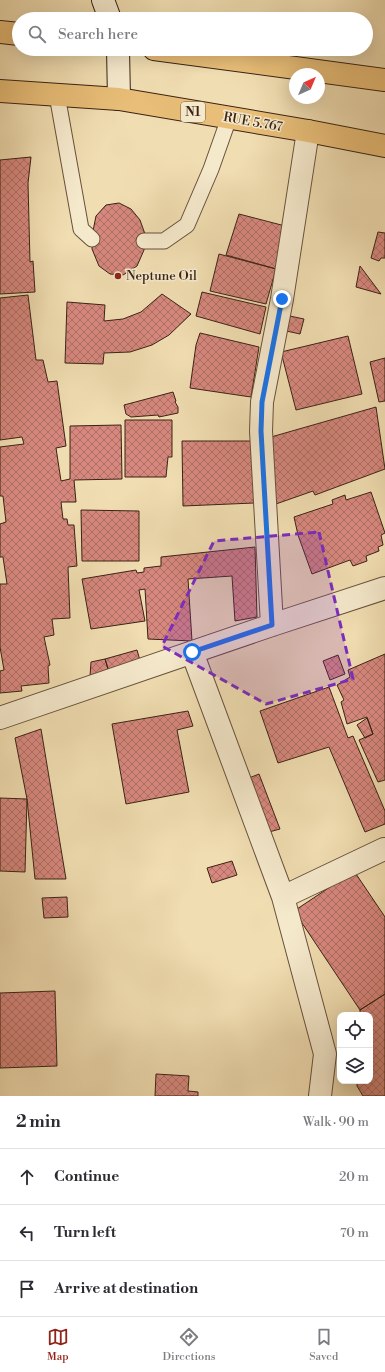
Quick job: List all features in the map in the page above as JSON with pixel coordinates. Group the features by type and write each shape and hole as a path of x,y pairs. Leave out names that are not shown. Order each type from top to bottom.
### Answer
{"highway":[{"path":"0,32 12,33"},
{"path":"206,56 385,80"},
{"name":"RUE 5.767","path":"0,91 119,99 308,131 385,146"}],"street":[{"path":"103,0 107,12"},
{"path":"118,56 119,99"},
{"path":"272,625 261,431 262,402 282,299 308,131"},
{"path":"0,718 385,588"},
{"path":"192,652 283,897 325,1054 320,1096"},
{"path":"283,897 384,849"}],"lane":[{"path":"57,95 81,229 92,239"},
{"path":"144,241 164,241 187,225 211,169 229,118"}],"highlighted area":[{"path":"319,532 353,679 266,704 162,646 214,541"}],"building":[{"path":"31,157 28,183 30,262 33,261 35,292 0,294 0,160"},
{"path":"119,203 131,209 140,220 145,234 144,250 137,266 123,275 110,274 99,266 92,249 96,216 106,205"},
{"path":"239,214 289,227 280,270 226,255"},
{"path":"378,232 385,233 385,258 381,258 379,261 371,258"},
{"path":"219,254 276,269 266,304 210,291"},
{"path":"360,266 381,294 356,287"},
{"path":"202,292 266,307 260,334 196,316"},
{"path":"162,294 191,314 169,335 152,345 130,352 104,353 103,364 65,363 67,302 105,305 104,321 123,319 141,312"},
{"path":"28,295 36,360 43,360 48,382 57,381 66,446 56,448 61,481 70,479 70,426 121,425 122,479 74,480 76,502 61,502 63,519 67,519 68,525 74,525 77,566 68,567 70,618 52,619 54,635 44,637 50,665 48,666 49,683 21,686 22,691 0,693 0,671 4,670 0,647 0,584 7,584 3,557 0,557 0,524 6,522 3,496 0,496 0,447 24,444 22,437 0,440 0,298"},
{"path":"285,315 304,319 300,334 282,330"},
{"path":"200,333 259,347 251,397 190,388 196,345"},
{"path":"348,336 362,394 296,410 281,352"},
{"path":"385,358 385,401 379,402 370,362"},
{"path":"173,392 175,402 178,407 178,413 159,417 158,415 131,417 126,414 124,405"},
{"path":"376,407 385,469 315,495 313,491 273,505 271,437"},
{"path":"125,420 172,420 172,457 168,457 166,477 125,477"},
{"path":"182,441 252,441 254,503 183,506"},
{"path":"371,492 385,533 381,535 383,545 378,547 379,551 366,556 367,561 353,566 350,560 312,574 298,535 294,517 333,504 332,500 345,495 346,500"},
{"path":"81,510 139,511 139,561 82,561"},
{"path":"255,547 257,617 235,621 232,576 188,579 192,641 148,639 145,589 139,590 145,621 91,629 82,579 136,570 137,573 144,572 144,568 161,566 161,557"},
{"path":"137,650 141,664 109,672 105,659"},
{"path":"385,654 385,780 378,782 359,740 373,734 367,717 347,724 341,702 344,700 337,685 350,677 348,670"},
{"path":"338,655 345,674 330,680 323,661"},
{"path":"105,659 109,672 90,676 91,662"},
{"path":"329,687 348,738 353,736 385,811 385,824 365,832 329,747 278,763 260,711"},
{"path":"188,711 193,726 177,730 189,792 126,804 112,724"},
{"path":"367,718 373,734 365,738 357,725"},
{"path":"41,729 66,879 35,879 27,799 15,738"},
{"path":"259,774 280,829 269,832 249,778"},
{"path":"0,798 27,799 25,872 0,871"},
{"path":"232,861 237,875 212,883 207,868"},
{"path":"354,871 385,917 385,994 360,1010 294,911"},
{"path":"67,897 68,917 44,918 42,898"},
{"path":"55,991 57,1066 0,1068 0,993"},
{"path":"385,994 385,1096 363,1096 357,1086 357,1084 373,1084 373,1012 360,1012 360,1010"},
{"path":"156,1074 189,1076 188,1091 198,1092 198,1096 155,1096"}],"place":[{"name":"Neptune Oil","path":"118,276"}],"route":[{"path":"192,652 272,625 261,431 262,402 282,299"}]}
